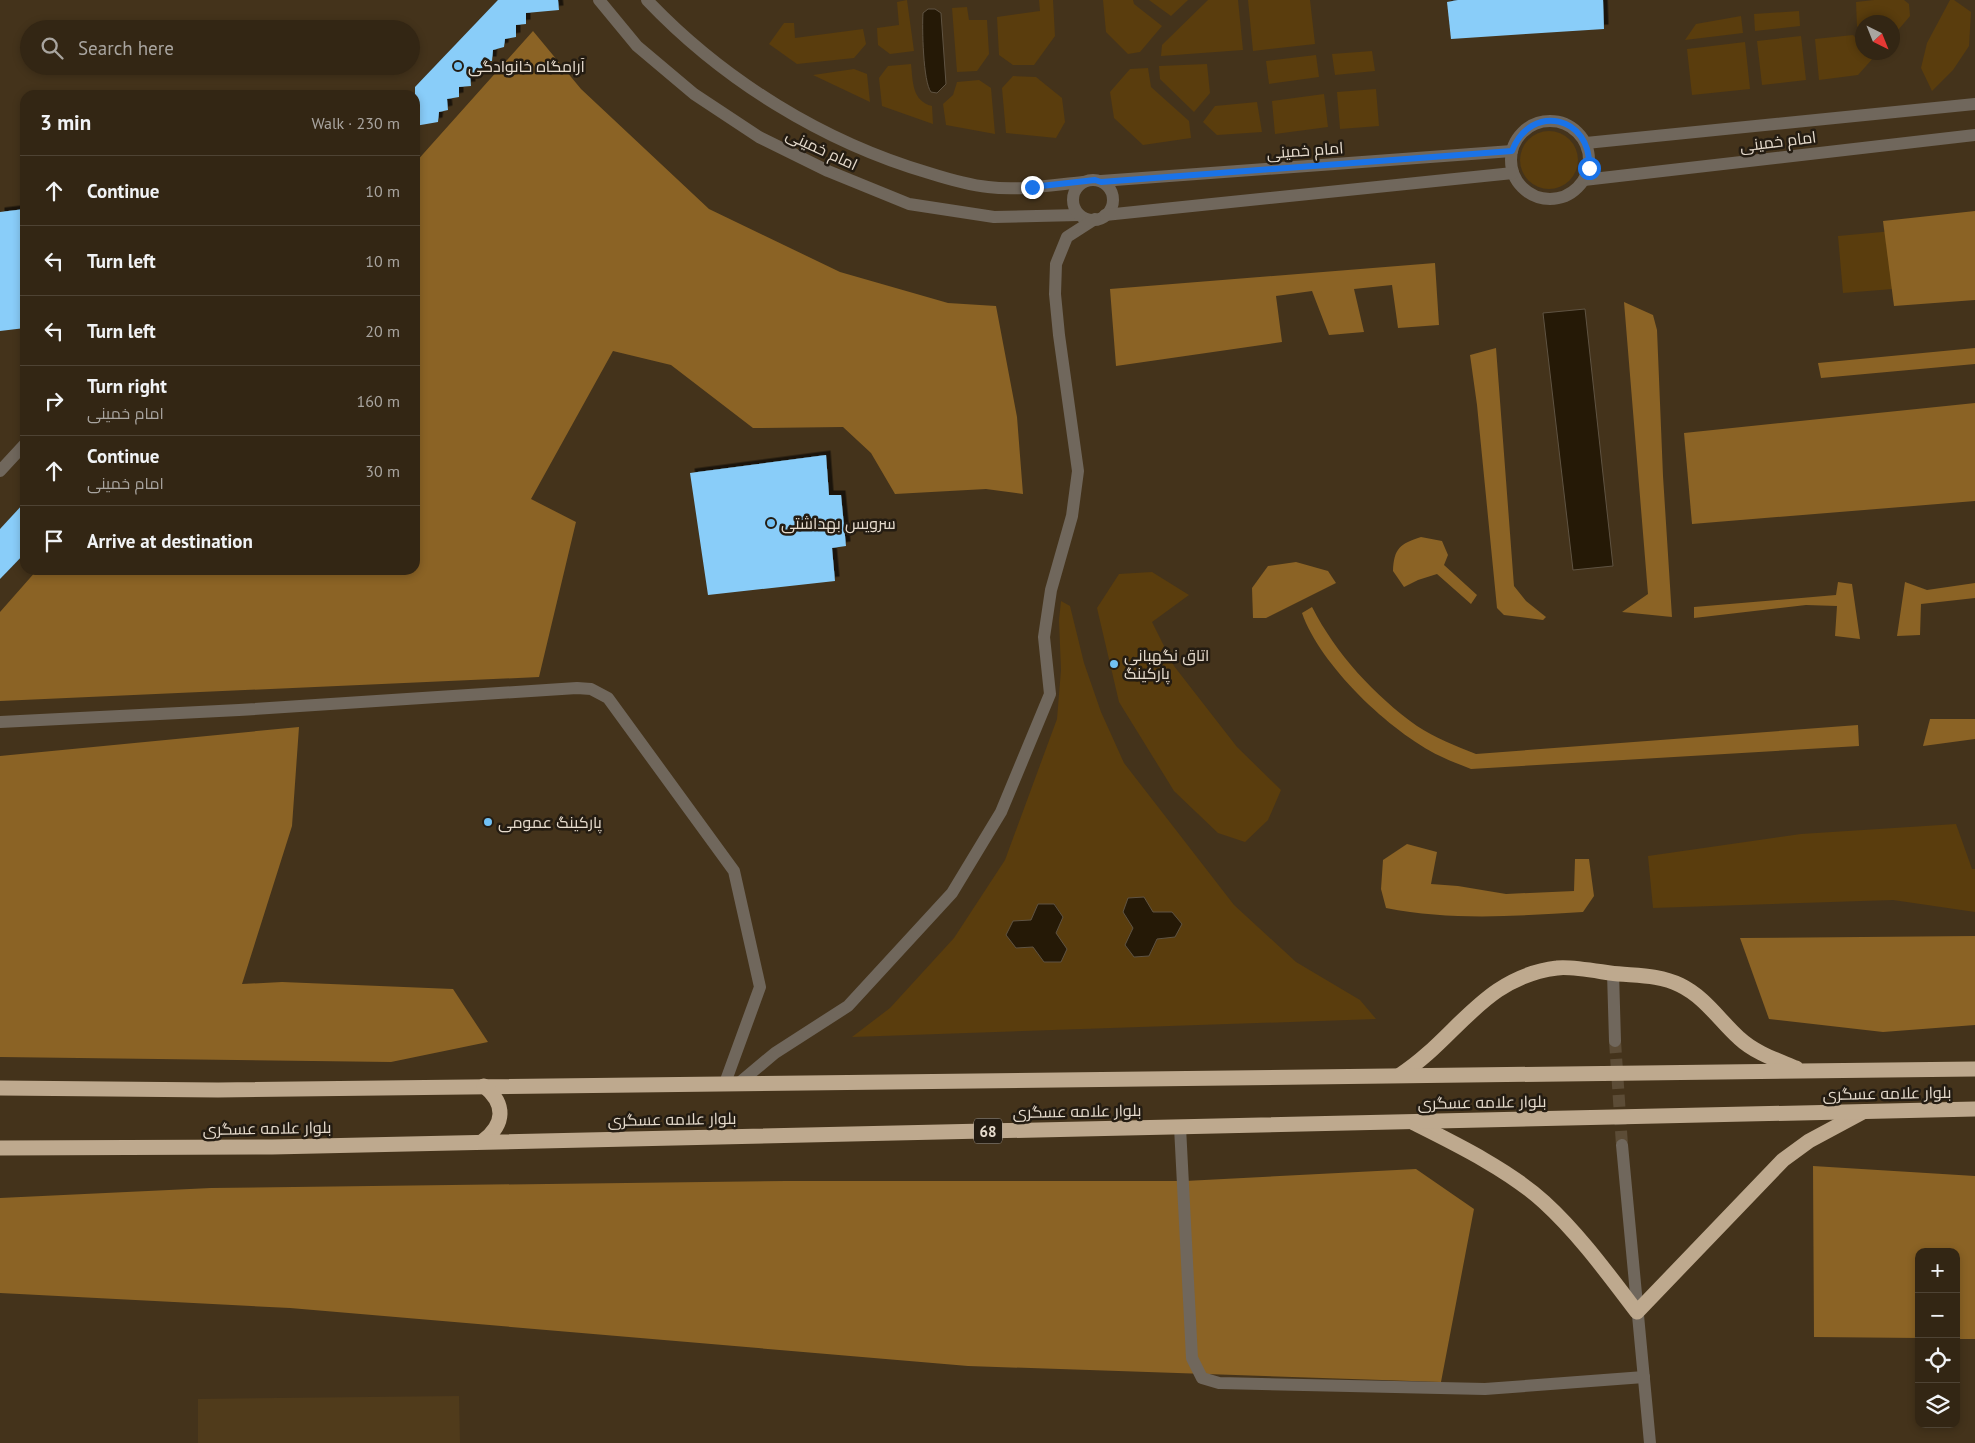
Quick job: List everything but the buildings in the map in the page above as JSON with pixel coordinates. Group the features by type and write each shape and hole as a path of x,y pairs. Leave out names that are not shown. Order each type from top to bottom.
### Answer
{"highway":[{"path":"1400,1075 1422,1061 1465,1018 1498,989 1524,974 1559,968 1645,974 1681,985 1717,1013 1741,1040 1758,1052 1802,1071"},
{"name":"بلوار علامه عسگری","path":"0,1088 218,1090 1975,1069"},
{"path":"482,1141 493,1132 500,1120 500,1107 494,1094 484,1086"},
{"name":"بلوار علامه عسگری","path":"0,1148 272,1147 1975,1109"},
{"path":"1410,1121 1486,1160 1543,1201 1591,1253 1637,1312 1783,1160 1809,1140 1866,1111"}],"street":[{"name":"امام خمینی","path":"599,0 637,46 694,94 759,137 828,172 909,204 994,218 1079,215"},
{"name":"امام خمینی","path":"647,0 678,32 726,69 793,114 858,148 959,182 989,188 1083,182"},
{"name":"امام خمینی","path":"1586,143 1975,104"},
{"path":"1546,120 1559,121 1570,125 1580,133 1586,143 1590,156 1589,168 1584,180 1576,190 1565,196 1546,199 1528,193 1519,184 1513,173 1512,151 1516,139 1534,123 1546,120"},
{"name":"امام خمینی","path":"1584,180 1975,135"},
{"name":"امام خمینی","path":"1101,182 1512,151"},
{"path":"732,1083 848,1006 952,893 1001,812 1050,694 1044,637 1051,590 1072,516 1078,471 1059,335 1055,294 1056,264 1067,237 1100,217 1110,210 1112,197 1106,185 1095,180 1083,182 1078,186 1073,197 1073,204 1079,215 1100,217 1513,173"},
{"path":"0,471 20,449"},
{"path":"0,722 239,710 577,688 591,689 608,698 734,871 760,987 732,1083"},
{"path":"1613,973 1615,1041"},
{"path":"1180,1127 1192,1358 1202,1378 1220,1383 1485,1389 1644,1377"},
{"path":"1622,1146 1650,1443"}],"shaded area":[{"path":"907,0 914,51 890,54 878,45 877,28 899,25 897,2"},
{"path":"1039,0 1053,0 1055,36 1034,65 1013,65 999,55 997,17 1040,11"},
{"path":"1103,0 1133,0 1134,4 1162,26 1140,52 1128,54 1106,32"},
{"path":"1149,0 1188,0 1171,16"},
{"path":"1208,0 1238,0 1243,50 1161,56 1162,45"},
{"path":"1248,0 1310,0 1315,44 1253,51"},
{"path":"1904,0 1909,4 1910,16 1900,28 1900,15 1857,15 1856,2"},
{"path":"1950,0 1954,0 1971,12 1969,46 1953,70 1932,91 1921,68 1927,43"},
{"path":"967,7 969,20 987,20 989,54 977,71 957,72 952,8"},
{"path":"928,9 935,9 941,13 946,84 937,93 931,92 926,77 923,13"},
{"path":"1799,11 1800,26 1755,31 1754,14"},
{"path":"1741,16 1743,33 1685,40 1696,24"},
{"path":"784,23 794,23 795,38 863,29 866,44 854,58 797,64 769,44"},
{"path":"533,31 581,89 709,209 840,272 948,303 996,306 1017,417 1023,494 986,489 895,494 871,453 843,427 753,428 671,365 613,351 531,499 576,522 539,677 0,701 0,612 33,575 420,575 420,157"},
{"path":"1853,35 1855,37 1855,60 1871,60 1858,75 1819,80 1815,39"},
{"path":"1801,36 1806,80 1762,85 1757,41"},
{"path":"1745,42 1750,89 1692,95 1687,49"},
{"path":"1372,51 1375,71 1335,75 1332,54"},
{"path":"1316,55 1319,77 1269,84 1266,61"},
{"path":"911,64 917,95 925,103 932,106 933,124 882,106 879,78 888,66"},
{"path":"1207,64 1210,93 1194,112 1160,79 1159,66"},
{"path":"1148,68 1151,87 1189,121 1191,138 1143,145 1114,118 1110,92 1130,69"},
{"path":"854,69 867,74 870,102 813,75"},
{"path":"1013,76 1036,77 1062,98 1065,122 1056,138 1006,133 1002,88"},
{"path":"979,80 991,88 995,134 946,125 943,104 953,95 957,82"},
{"path":"1376,89 1379,126 1340,129 1337,92"},
{"path":"1324,94 1328,127 1275,134 1272,101"},
{"path":"1257,102 1262,132 1217,135 1203,122 1215,106"},
{"path":"1549,131 1565,136 1573,144 1578,160 1573,176 1565,184 1549,189 1533,184 1525,176 1520,160 1525,144 1533,136"},
{"path":"1975,211 1975,300 1894,306 1883,221"},
{"path":"1893,231 1930,286 1843,293 1838,236"},
{"path":"1435,263 1439,325 1398,328 1392,285 1354,289 1364,332 1329,335 1312,291 1276,296 1282,342 1116,366 1110,289"},
{"path":"1624,302 1653,315 1657,330 1663,476 1672,617 1622,612 1648,594"},
{"path":"1585,309 1613,566 1573,570 1543,313"},
{"path":"1496,348 1514,586 1526,601 1546,617 1543,620 1504,615 1497,608 1477,405 1470,355"},
{"path":"1975,348 1975,364 1821,378 1818,363"},
{"path":"1975,403 1975,501 1692,524 1684,433"},
{"path":"1421,537 1442,541 1448,555 1444,565 1477,595 1471,604 1437,574 1404,587 1393,571 1395,557 1403,545"},
{"path":"1296,562 1328,571 1336,583 1266,618 1253,618 1252,588 1268,566"},
{"path":"1152,572 1189,595 1152,622 1174,666 1237,747 1281,790 1268,820 1245,842 1218,833 1174,791 1119,702 1097,608 1119,574"},
{"path":"1838,582 1852,584 1860,639 1835,636 1837,606 1806,605 1694,618 1694,607 1836,595"},
{"path":"1905,582 1927,590 1975,583 1975,598 1921,604 1920,635 1897,636"},
{"path":"1061,601 1070,606 1084,663 1101,712 1124,763 1234,905 1296,962 1360,1000 1376,1019 852,1037 890,1008 954,938 1005,860 1057,719 1061,670 1059,620","holes":["1038,904 1055,904 1063,917 1056,933 1007,935 1013,921 1031,920","1153,912 1172,912 1149,956 1134,957 1125,945 1133,928"]},
{"path":"1312,607 1345,657 1386,701 1417,726 1476,754 1858,725 1859,746 1471,769 1444,758 1420,745 1379,714 1359,695 1340,675 1311,633 1302,613"},
{"path":"1930,719 1975,719 1975,739 1923,746"},
{"path":"299,727 292,826 242,984 282,982 453,989 488,1042 391,1062 0,1057 0,756"},
{"path":"1956,824 1972,869 1975,869 1975,912 1893,900 1653,908 1648,856 1801,834"},
{"path":"1407,844 1437,852 1431,884 1458,886 1506,894 1574,891 1575,859 1589,859 1594,896 1583,912 1558,914 1460,916 1435,915 1386,908 1381,889 1383,860"},
{"path":"1144,897 1153,912 1172,912 1182,924 1175,937 1157,939 1149,956 1134,957 1125,945 1133,928 1123,912 1128,898"},
{"path":"1038,904 1054,904 1063,917 1056,933 1067,949 1061,962 1044,962 1033,947 1016,948 1006,935 1013,921 1031,920"},
{"path":"1975,936 1975,1025 1883,1032 1769,1019 1740,938"},
{"path":"1813,1166 1975,1176 1975,1339 1960,1339 1960,1248 1915,1248 1915,1338 1814,1337"},
{"path":"1416,1169 1474,1209 1441,1382 968,1366 290,1308 0,1293 0,1198 211,1188 787,1181 1185,1181"},
{"path":"459,1396 460,1443 198,1443 198,1399"}],"tunnel":[{"path":"1615,1041 1622,1145"}],"place":[{"name":"آرامگاه خانوادگی","path":"458,66"},
{"name":"سرویس بهداشتی","path":"771,523"},
{"name":"اتاق نگهبانی پارکینگ","path":"1114,664"},
{"name":"پارکینگ عمومی","path":"488,822"}],"route":[{"path":"1032,187 1089,180 1101,182 1512,151 1516,139 1524,130 1534,123 1546,120 1559,121 1570,125 1580,133 1586,143 1590,156 1589,168"}]}
